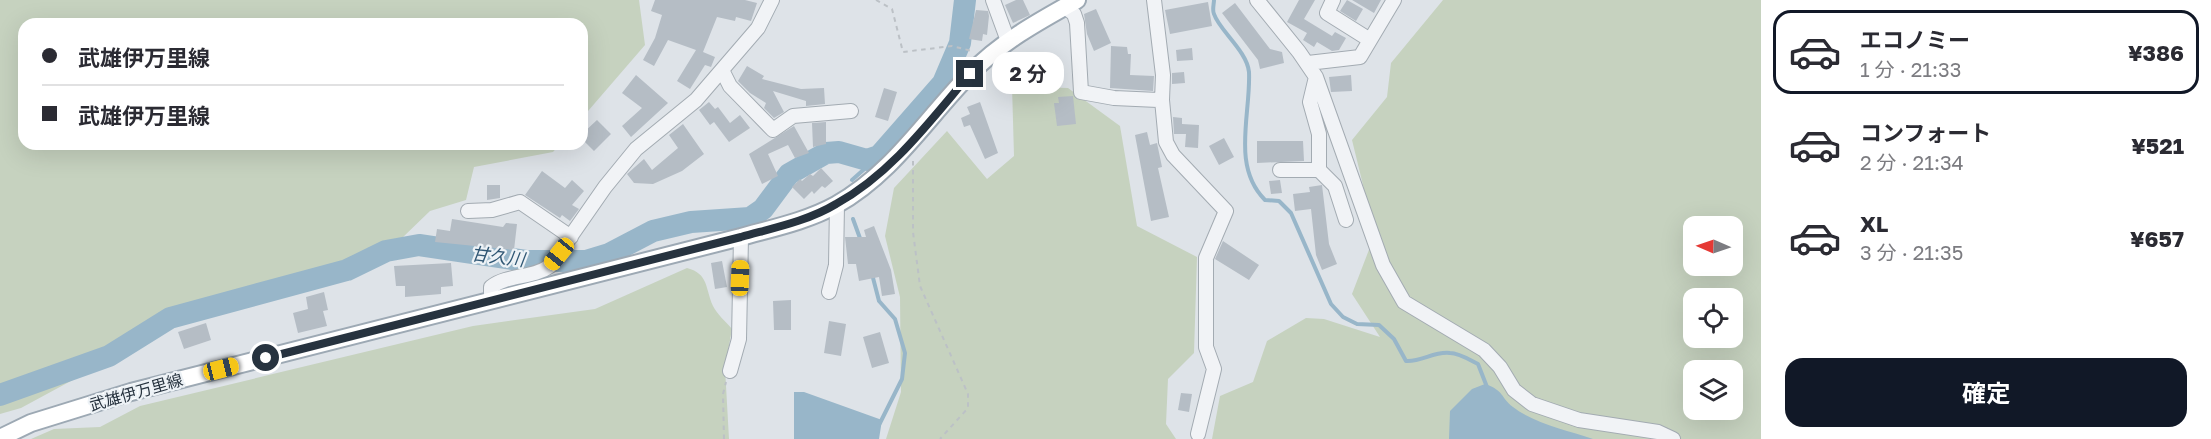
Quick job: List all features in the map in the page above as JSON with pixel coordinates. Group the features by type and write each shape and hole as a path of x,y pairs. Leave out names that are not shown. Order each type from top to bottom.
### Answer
{"main road":[{"name":"武雄伊万里線","path":"0,438 31,423 131,392 490,302 802,219 837,204 876,176 913,141 970,74 1008,41 1071,3"}],"street":[{"path":"490,302 491,287 498,282 541,272 550,266 604,187 636,149 696,100 758,28 772,0"},
{"path":"993,0 1008,41"},
{"path":"1154,0 1163,75 1162,100 1166,142 1173,155 1226,211 1206,258 1206,347 1214,369 1198,434"},
{"path":"1257,0 1308,63 1316,77 1383,265 1391,283 1404,302 1484,350 1497,362 1514,390 1532,404 1579,420 1659,432 1672,439"},
{"path":"1333,0 1327,14 1370,40"},
{"path":"1308,63 1360,57 1394,0"},
{"path":"1071,3 1077,23 1081,92 1114,98 1158,100"},
{"path":"722,70 730,86 773,130 793,116 851,111"},
{"path":"1316,77 1310,102 1319,134 1319,170"},
{"path":"1280,170 1319,170 1335,186 1346,220"},
{"path":"468,211 492,210 520,202 571,237"},
{"path":"829,292 836,265 837,204"},
{"path":"730,371 739,339 741,237"}],"path":[{"path":"876,0 892,9 903,52 952,46 964,47"},
{"path":"913,141 913,232 920,286 968,394 968,408 940,439"},
{"path":"724,439 723,394 730,371"}],"green space":[{"path":"0,0 639,0 645,45 588,111 588,18 18,18 18,150 555,150 474,167 466,200 430,211 372,267 178,323 21,408 0,414"},
{"path":"1443,0 1761,0 1761,439 1212,439 1220,396 1253,382 1267,341 1306,318 1324,319 1380,337 1352,294 1375,234 1352,140 1387,97 1391,63"},
{"path":"1012,86 1068,88 1120,126 1137,226 1197,257 1194,353 1168,379 1166,424 1176,439 886,439 901,392 900,297 885,236 894,188 947,131 987,179 1014,156"},
{"path":"687,268 703,278 713,306 732,329 725,368 729,439 31,439 54,429 100,427 140,406 473,326 595,309"}],"water":[{"path":"1485,384 1496,389 1513,407 1531,418 1593,439 1449,439 1450,411 1472,389"},
{"path":"794,392 804,392 882,420 879,439 794,439"}],"building":[{"path":"655,0 745,0 757,3 751,21 736,17 735,21 717,17 703,52 715,57 711,67 705,65 690,89 677,81 696,50 668,40 654,66 643,60 655,38 662,15 651,11"},
{"path":"1016,0 1023,0 1030,15 1013,23 1005,5"},
{"path":"1299,0 1315,0 1304,19 1332,36 1335,32 1346,38 1339,50 1332,51 1317,42 1314,47 1303,40 1307,33 1287,22"},
{"path":"1347,0 1363,9 1356,21 1340,11"},
{"path":"1352,0 1381,0 1374,13"},
{"path":"1208,2 1212,26 1170,34 1165,10"},
{"path":"1235,3 1270,49 1282,52 1284,63 1260,69 1258,60 1222,13"},
{"path":"1096,9 1111,43 1094,51 1087,34 1084,14"},
{"path":"976,10 988,11 989,16 987,35 983,34 982,41 969,39"},
{"path":"1111,46 1127,47 1128,54 1131,54 1130,75 1154,76 1153,91 1110,88"},
{"path":"1192,48 1193,60 1177,61 1176,50"},
{"path":"747,66 764,76 762,79 801,89 824,88 825,104 806,106 806,101 773,91 784,112 774,118 764,108 766,103 750,93 738,81"},
{"path":"1184,72 1185,83 1172,84 1172,73"},
{"path":"636,75 668,103 631,137 622,126 642,108 622,93"},
{"path":"1351,75 1352,91 1331,92 1329,77"},
{"path":"884,88 897,92 888,121 875,117"},
{"path":"1073,96 1076,124 1057,126 1054,103 1059,103 1058,97"},
{"path":"709,102 715,109 718,107 730,123 740,115 750,128 729,142 714,122 710,125 699,110"},
{"path":"980,102 998,153 985,159 970,125 964,127 961,118 970,114 967,107"},
{"path":"1173,117 1182,118 1182,124 1199,125 1198,148 1185,147 1186,134 1174,134"},
{"path":"597,120 611,134 594,151 588,145 588,128"},
{"path":"826,122 826,144 813,147 812,123"},
{"path":"683,124 704,154 682,171 653,184 634,183 627,174 644,159 652,170 678,148 669,135"},
{"path":"794,126 809,153 795,158 788,145 768,154 778,176 762,184 749,154"},
{"path":"1147,132 1150,145 1157,143 1162,167 1158,168 1169,217 1151,221 1135,135"},
{"path":"1224,138 1234,157 1219,165 1209,146"},
{"path":"1257,141 1303,141 1304,161 1257,163"},
{"path":"821,168 833,181 825,188 822,186 814,194 812,191 804,199 792,187 800,179 802,181 810,174 813,176"},
{"path":"542,171 565,188 572,180 584,191 572,205 579,209 570,221 562,215 560,218 525,195"},
{"path":"1280,180 1282,193 1271,194 1269,181"},
{"path":"487,185 500,185 500,198 487,200"},
{"path":"1322,185 1329,244 1337,264 1322,270 1316,255 1311,209 1295,211 1293,194 1310,192 1309,187"},
{"path":"452,219 503,227 506,223 517,224 514,250 435,242 437,229 450,231"},
{"path":"874,226 891,270 895,294 882,296 879,277 859,281 856,264 848,264 845,237 866,237 864,230"},
{"path":"1223,241 1259,265 1249,280 1215,259"},
{"path":"722,261 727,287 715,289 711,263"},
{"path":"451,263 453,286 441,287 441,294 405,297 405,286 396,286 394,266"},
{"path":"324,292 328,310 323,311 327,326 298,333 293,313 308,309 306,297"},
{"path":"791,300 791,330 774,330 773,301"},
{"path":"829,321 846,324 841,356 824,353"},
{"path":"206,323 211,340 184,349 178,332"},
{"path":"880,332 889,363 872,368 863,337"},
{"path":"1181,393 1192,394 1189,412 1178,410"}],"waterway":[{"name":"甘久川","path":"0,395 109,356 170,318 347,270 386,251 419,245 526,261 586,261 609,254 653,231 691,222 750,218 763,209 789,174 826,153 839,152 867,160 879,156 943,83 960,43 965,0"},
{"path":"1214,0 1213,11 1217,20 1243,56 1249,72 1245,139 1248,172 1265,200 1279,201 1291,213 1331,304 1343,317 1357,324 1379,325 1394,339 1406,361 1453,353 1478,364 1487,387"},
{"path":"852,180 879,156"},
{"path":"853,219 861,241"},
{"path":"872,274 879,301 895,319 905,353 902,379 880,423"}],"route":[{"path":"266,358 741,237 802,219 837,204 876,176 913,141 970,74"}]}
